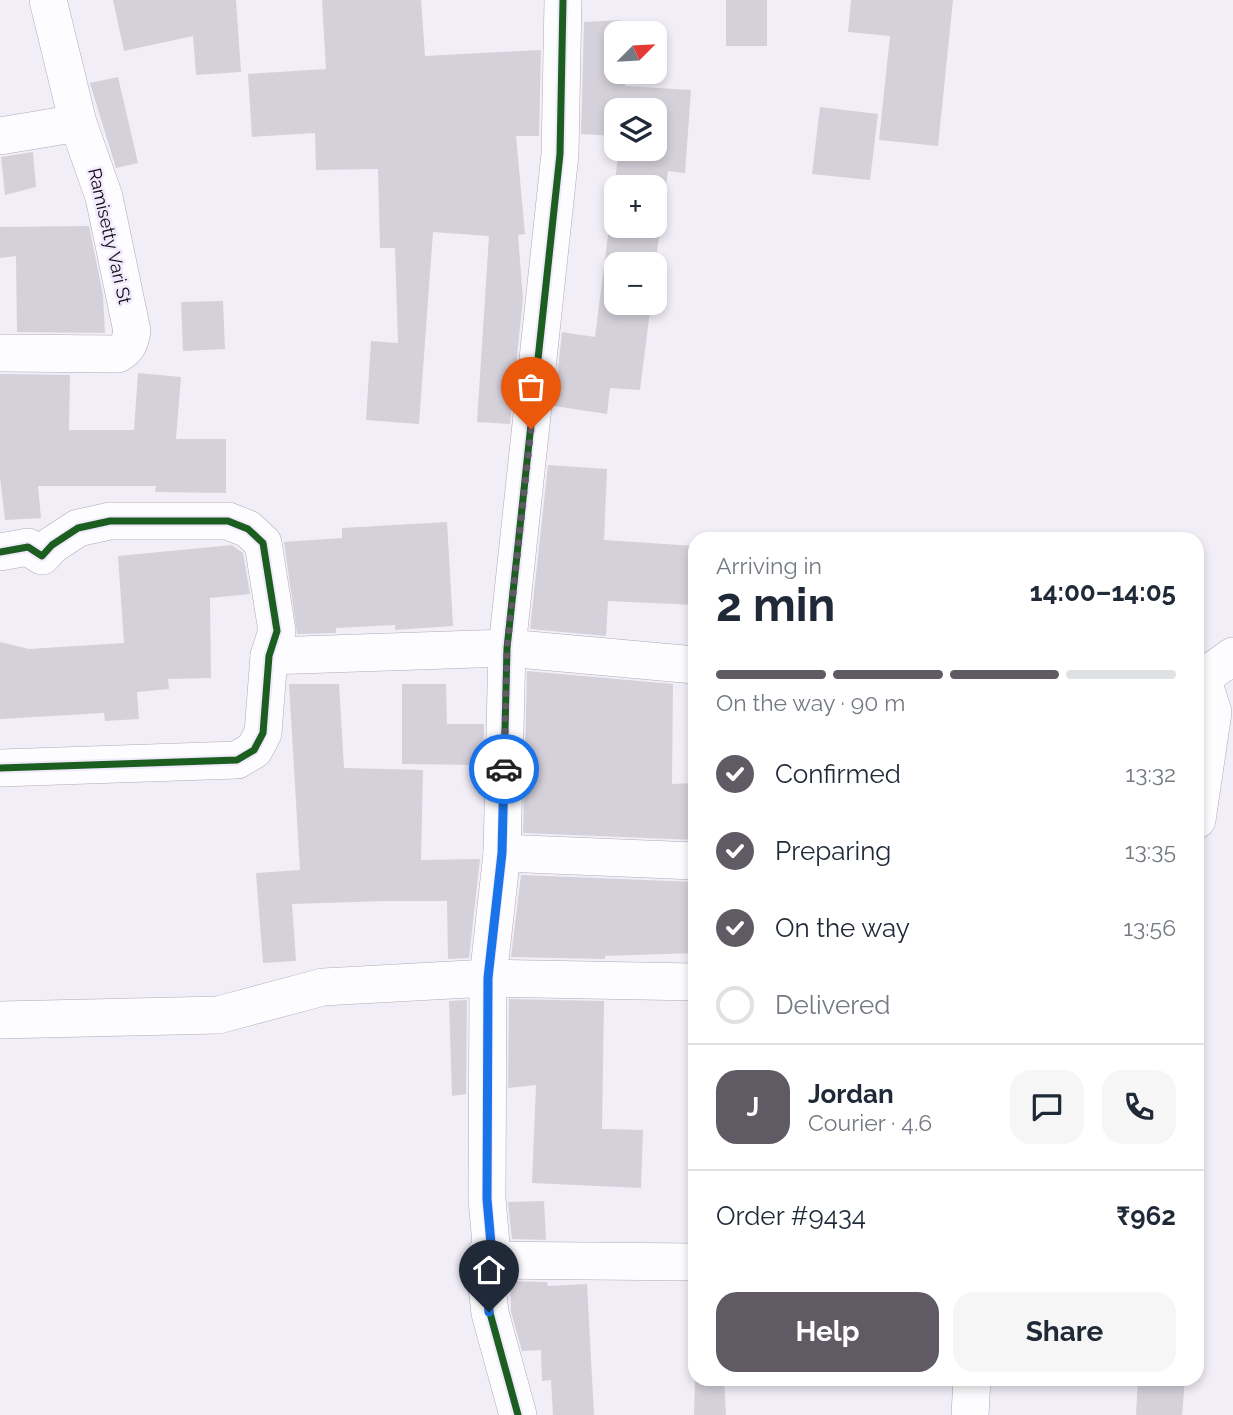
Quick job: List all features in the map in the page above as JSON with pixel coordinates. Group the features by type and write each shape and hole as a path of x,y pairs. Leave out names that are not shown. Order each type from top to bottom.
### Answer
{"street":[{"name":"Ramisetty Vari St","path":"0,353 118,354 126,349 132,331 104,197 79,123 48,0"},
{"path":"518,1415 489,1312 484,1260 491,1244 487,1199 488,978 502,853 507,648 560,155 563,0"},
{"path":"0,136 79,123"},
{"path":"0,552 28,547 42,556 52,545 78,528 110,521 228,521 248,529 263,543 277,631 269,656 263,733 254,750 237,760 0,768"},
{"path":"269,656 507,648 688,664"},
{"path":"1204,677 1233,656"},
{"path":"502,853 688,862"},
{"path":"0,1020 218,1015 323,987 488,978 688,982"},
{"path":"484,1260 688,1262"},
{"path":"970,1415 972,1386"}],"building":[{"path":"113,0 236,0 241,72 196,75 193,36 124,51"},
{"path":"322,0 421,0 425,56 541,50 539,136 516,136 525,234 518,235 523,298 510,424 477,422 489,236 433,232 419,424 366,420 371,341 398,343 395,248 380,248 378,169 316,170 315,133 252,137 248,74 326,69"},
{"path":"726,0 767,0 767,46 726,46"},
{"path":"851,0 953,0 938,146 879,140 890,36 848,32"},
{"path":"620,20 604,21 604,84 691,90 685,173 668,171 667,178 667,175 616,175 617,161 667,161 667,98 604,98 604,135 581,134 584,22"},
{"path":"118,77 138,163 116,168 90,83"},
{"path":"820,107 878,114 870,180 812,174"},
{"path":"33,152 36,187 5,195 1,157"},
{"path":"89,226 103,295 105,333 17,332 16,256 0,258 0,227"},
{"path":"608,238 659,238 657,252 606,252"},
{"path":"604,266 604,315 649,315 640,390 610,388 607,414 554,406 562,332 595,337"},
{"path":"223,301 225,349 183,351 181,302"},
{"path":"138,373 181,377 176,439 226,439 226,493 155,492 156,486 38,486 41,518 5,520 0,477 0,374 70,375 69,430 134,430"},
{"path":"548,465 607,469 604,540 688,546 688,605 608,601 606,636 530,629"},
{"path":"447,522 453,626 395,630 395,625 336,628 336,633 297,634 284,542 342,538 342,528"},
{"path":"232,545 243,553 250,594 210,598 211,678 168,679 169,689 137,692 139,719 105,721 104,713 0,719 0,642 29,649 124,643 118,556"},
{"path":"527,671 673,684 672,784 688,783 688,840 523,833"},
{"path":"289,684 339,684 344,768 423,770 421,860 480,859 469,958 448,959 447,901 386,901 292,904 296,961 263,963 256,873 300,870"},
{"path":"402,684 446,684 447,724 484,724 483,765 402,764"},
{"path":"521,875 688,882 688,953 605,956 605,959 511,957"},
{"path":"509,999 604,1001 602,1129 643,1130 641,1188 532,1183 536,1085 508,1088"},
{"path":"467,1000 466,1094 452,1096 449,1001"},
{"path":"544,1201 546,1240 512,1239 508,1202"},
{"path":"510,1281 547,1282 548,1286 587,1284 594,1415 553,1415 551,1380 542,1381 541,1350 522,1351 511,1312"},
{"path":"695,1386 724,1386 726,1415 694,1415"},
{"path":"1138,1386 1184,1386 1182,1415 1136,1415"}],"cycle path":[{"path":"518,1415 490,1313 484,1260 491,1244 487,1199 488,978 502,853 507,648 560,154 563,0"},
{"path":"0,552 28,547 42,556 52,545 78,528 110,521 228,521 248,529 263,543 277,631 269,656 263,733 254,750 237,760 0,768"}],"way so far":[{"path":"504,769 507,648 531,429"}],"route":[{"path":"489,1312 484,1260 491,1244 487,1199 488,978 502,853 504,769"}]}
